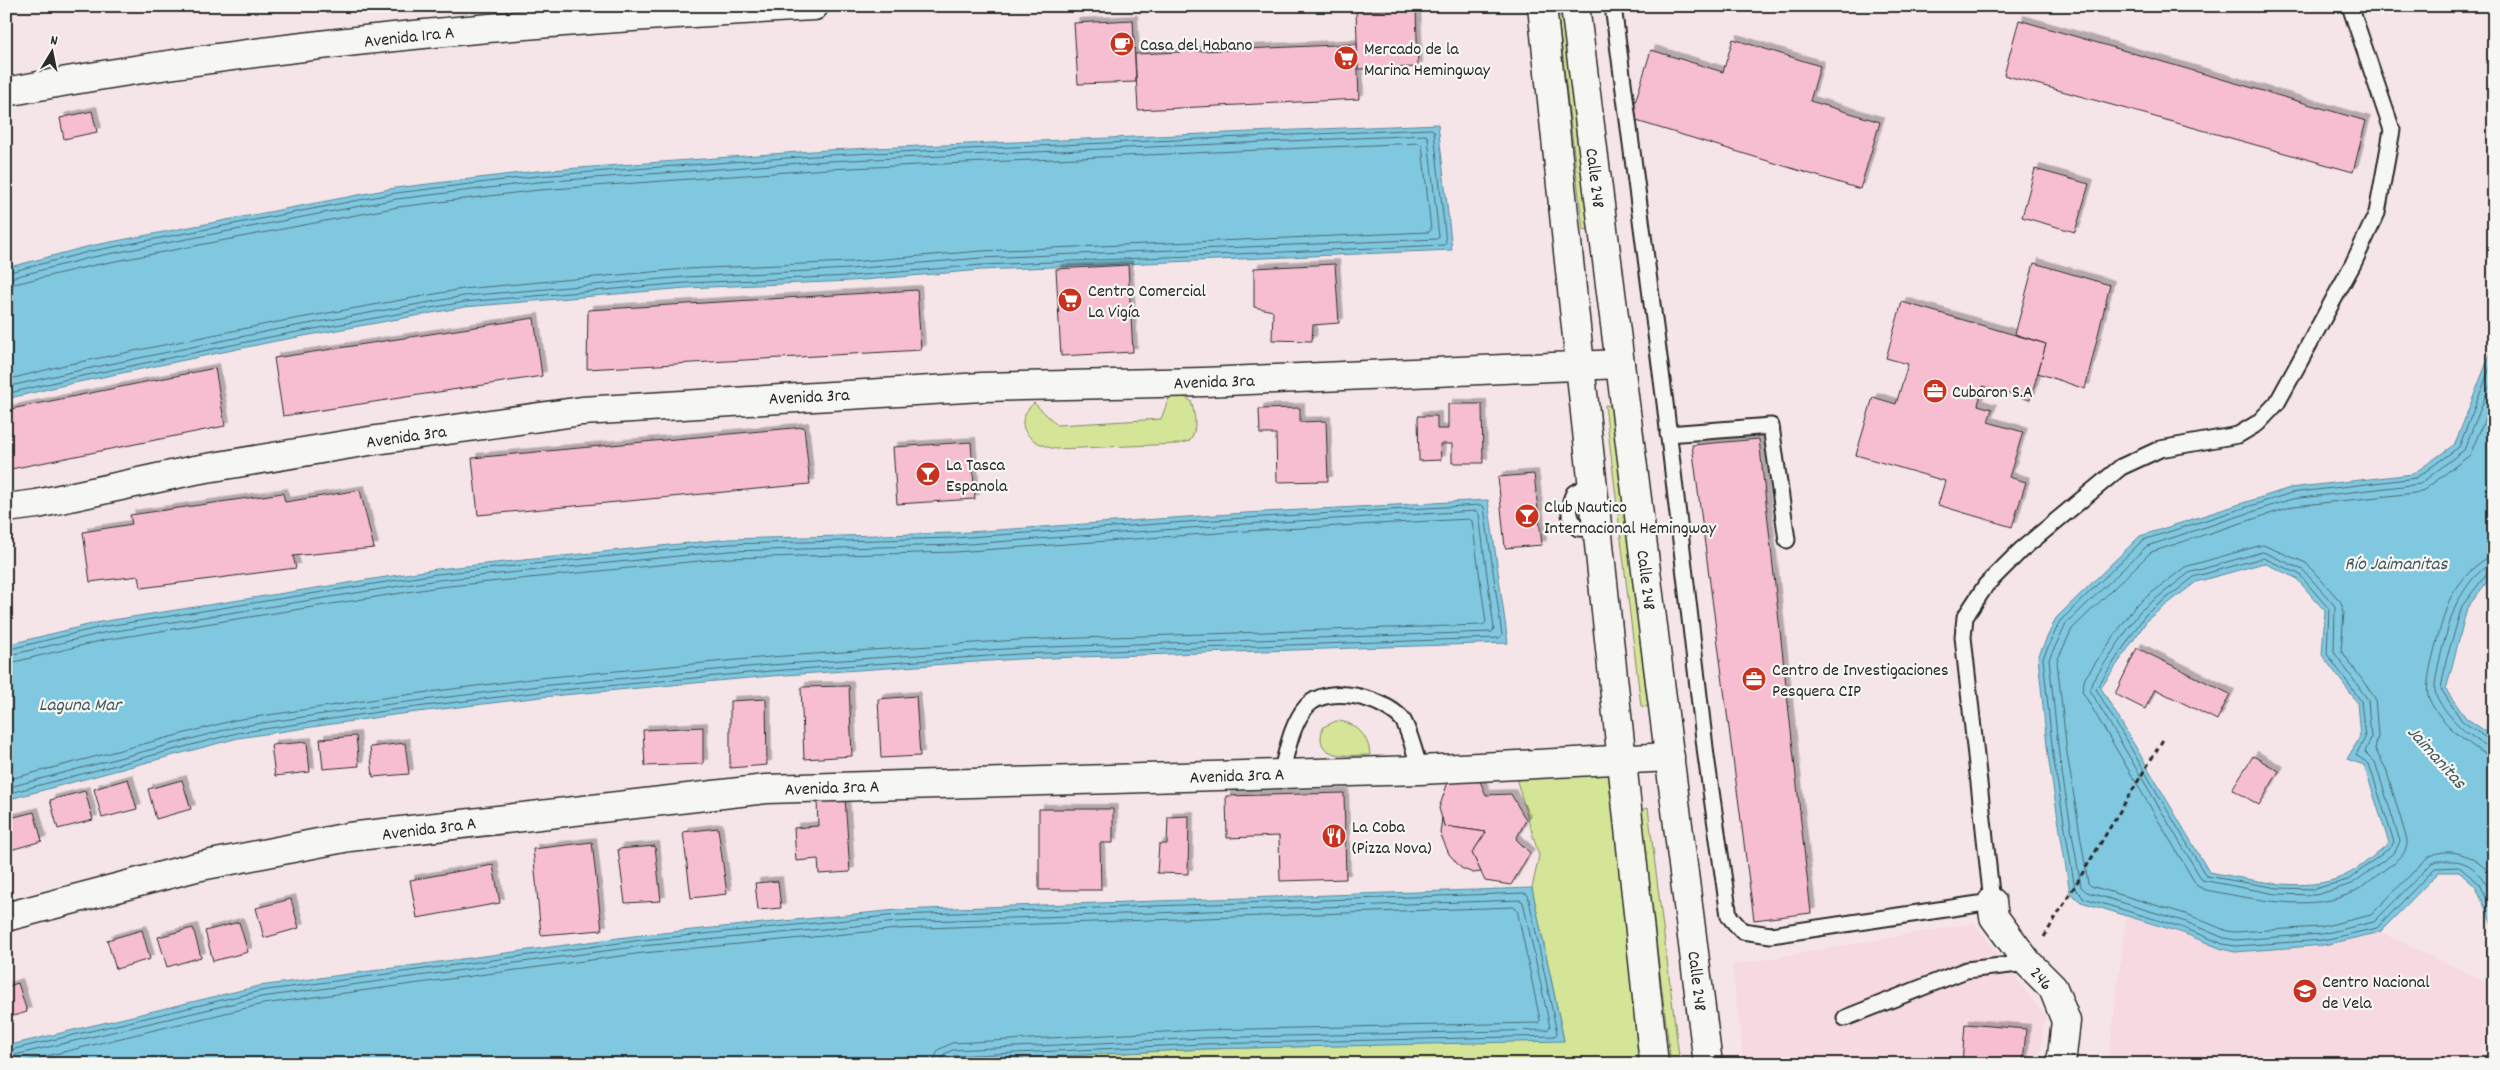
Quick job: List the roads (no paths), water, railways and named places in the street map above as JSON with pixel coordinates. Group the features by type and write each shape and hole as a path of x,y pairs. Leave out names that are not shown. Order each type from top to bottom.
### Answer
{"street":[{"name":"Avenida 1ra A","path":"6,92 266,51 499,27 814,6"},
{"name":"Calle 248","path":"1542,6 1654,1064"},
{"name":"Calle 248","path":"1575,6 1708,1064"},
{"name":"Avenida 3ra","path":"6,508 37,504 204,468 582,411 982,386 1204,382 1620,364"},
{"name":"Avenida 3ra A","path":"6,917 196,867 349,837 766,789 1420,770 1622,761 1670,757"},
{"name":"246","path":"1992,902 1994,917 2028,963 2053,988 2066,1021 2061,1064"}],"lane":[{"path":"1613,6 1668,434 1706,756 1729,916 1742,931 1771,935 1992,902 1963,637 1965,617 1986,585 2021,550 2121,466 2160,449 2238,435 2258,423 2277,403 2353,264 2377,213 2392,130 2350,6"},
{"path":"1668,434 1772,426 1787,540"},
{"path":"1281,774 1296,721 1308,705 1323,695 1354,695 1385,706 1403,720 1420,770"},
{"path":"1845,1018 1966,970 2028,963"}],"water":[{"path":"1438,124 1452,250 982,270 851,281 686,288 465,307 276,341 6,399 6,268 90,246 395,188 537,171 827,150"},
{"name":"Río Jaimanitas","path":"2494,344 2494,573 2467,608 2446,690 2466,718 2494,737 2494,929 2476,887 2459,872 2439,872 2380,932 2324,945 2235,952 2222,949 2183,933 2081,902 2070,893 2048,756 2038,657 2056,618 2140,536 2290,488 2413,474 2455,444","holes":["2264,563 2296,578 2325,611 2322,655 2357,702 2360,737 2347,759 2364,765 2389,843 2346,875 2330,881 2296,885 2278,884 2209,872 2101,688 2148,619 2196,582"]},
{"name":"Laguna Mar","path":"1488,500 1508,643 1019,659 771,676 541,697 393,715 238,738 6,800 6,645 100,622 437,569 728,539 954,533 1245,513"},
{"path":"1532,888 1564,1041 1204,1049 901,1064 6,1064 6,1046 259,986 641,935 897,910"}],"place":[{"name":"Casa del Habano","path":"1122,44"},
{"name":"Mercado de la Marina Hemingway","path":"1346,58"},
{"name":"Centro Comercial La Vigía","path":"1070,300"},
{"name":"Cubaron S.A","path":"1935,391"},
{"name":"La Tasca Espanola","path":"928,474"},
{"name":"Club Nautico Internacional Hemingway","path":"1527,516"},
{"name":"Centro de Investigaciones Pesquera CIP","path":"1754,679"},
{"name":"La Coba (Pizza Nova)","path":"1334,836"},
{"name":"Centro Nacional de Vela","path":"2305,991"}],"water label":[{"name":"Jaimanitas","path":"2438,756"}]}
